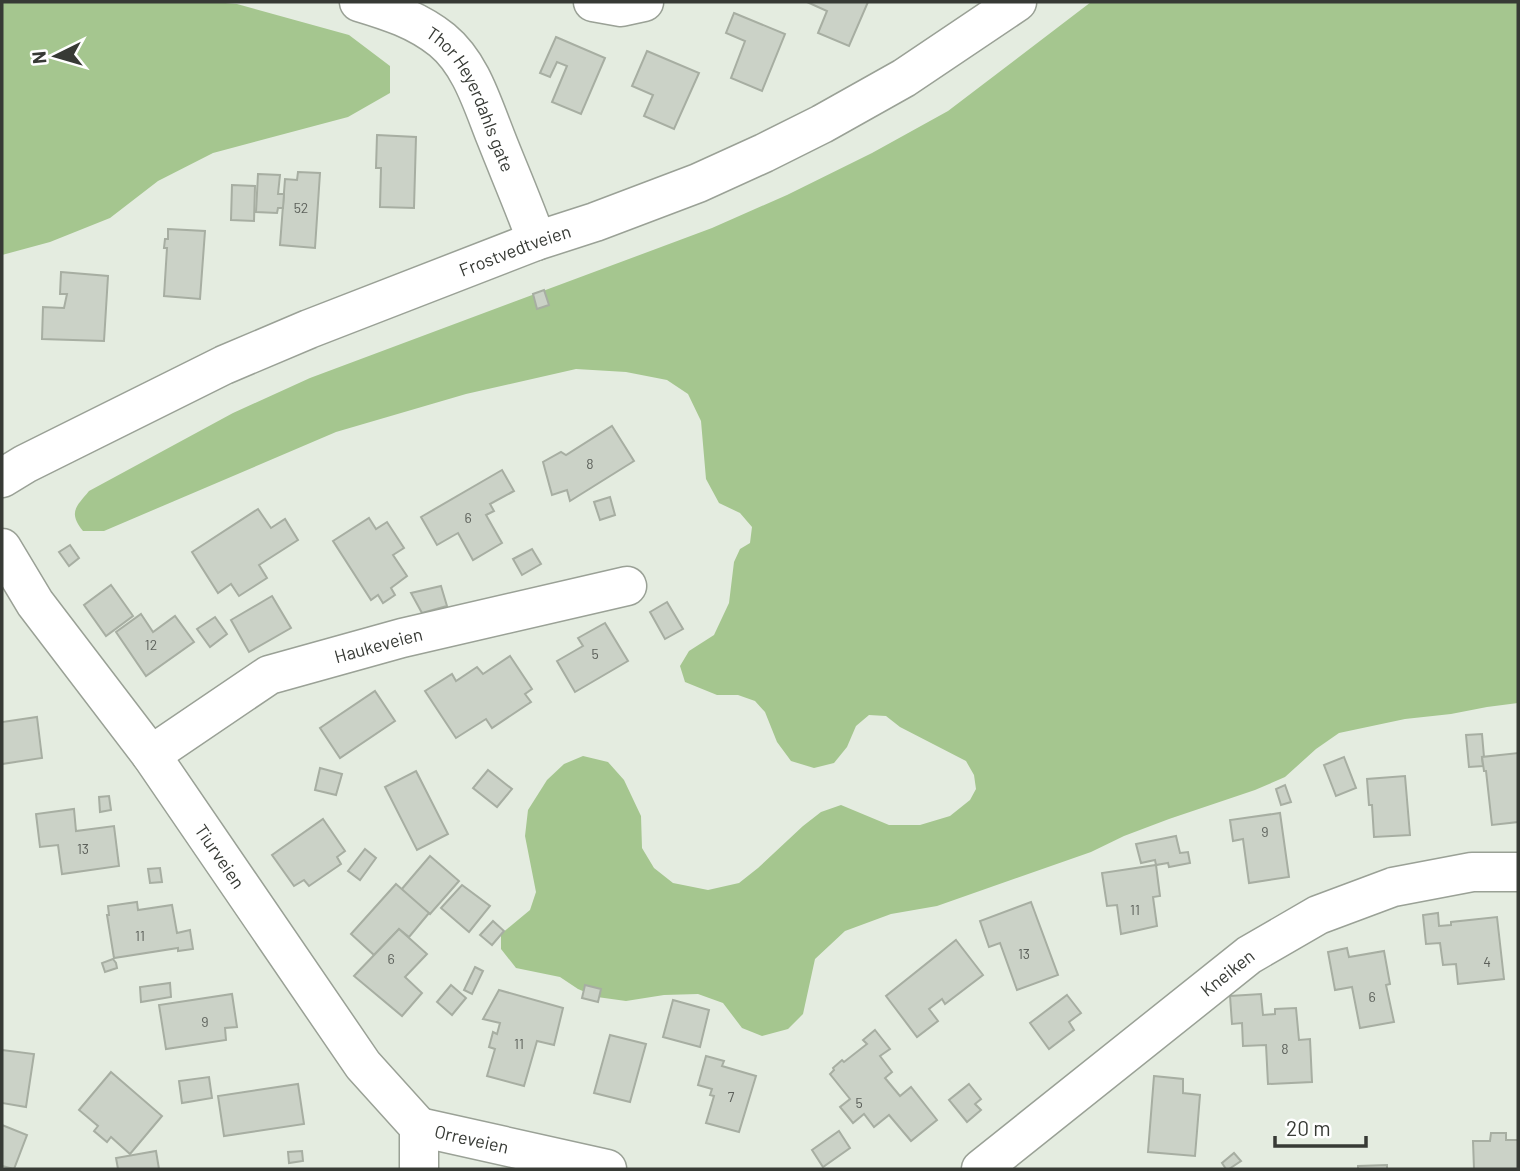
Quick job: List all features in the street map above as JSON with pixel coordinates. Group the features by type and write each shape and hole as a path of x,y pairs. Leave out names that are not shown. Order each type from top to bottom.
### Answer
{"street":[{"name":"Thor Heyerdahls gate","path":"359,2 393,12 420,25 442,40 458,56 473,80 536,241"},
{"path":"593,2 621,7 644,2"},
{"name":"Frostvedtveien","path":"2,478 224,365 536,241 698,183 764,153 904,78 1017,2"},
{"name":"Tiurveien","path":"2,548 35,603 151,755 363,1065 419,1127"},
{"name":"Haukeveien","path":"151,755 269,675 402,638 627,586"},
{"name":"Kneiken","path":"981,1169 1249,956 1318,915 1393,887 1472,872 1518,872"},
{"path":"419,1127 419,1169"},
{"name":"Orreveien","path":"419,1127 607,1169"}],"green space":[{"path":"2,2 237,4 349,35 390,66 390,93 348,117 213,153 158,181 110,218 50,242 2,255"},
{"path":"1091,2 1518,2 1518,703 1405,719 1339,733 1316,749 1285,777 1255,790 1169,819 1091,852 937,906 891,914 845,931 815,959 803,1014 788,1029 762,1036 742,1028 723,1003 698,994 664,995 626,1001 597,997 560,977 516,968 501,949 501,934 530,910 536,892 525,836 528,810 547,780 564,764 583,756 608,762 624,780 641,816 642,848 654,868 673,883 708,890 739,883 821,812 841,805 889,825 920,825 950,816 970,800 976,789 974,775 966,761 900,727 886,716 869,715 856,726 847,747 834,763 814,768 791,761 777,742 765,712 755,701 738,695 717,695 685,682 680,666 689,651 714,635 729,603 734,562 740,549 750,543 752,527 740,513 719,503 706,479 701,421 688,394 667,380 626,372 576,369 466,394 336,432 104,531 83,531 78,524 76,510 89,491 233,413 310,378 712,228 872,153 948,111"}],"building":[{"path":"807,2 868,2 849,46 818,33 827,11"},
{"path":"734,13 785,34 762,91 731,78 745,41 726,33"},
{"path":"556,37 605,58 581,114 552,102 567,66 557,62 550,77 540,73"},
{"path":"647,51 699,73 674,129 644,116 653,95 632,86"},
{"path":"377,135 416,137 414,208 380,207 381,168 376,168"},
{"path":"298,172 320,173 315,248 280,245 285,179 297,180"},
{"path":"258,174 280,175 278,194 284,194 283,208 278,208 277,213 256,212"},
{"path":"232,185 255,186 254,221 231,220"},
{"path":"168,229 205,231 200,299 164,296 167,248 164,248"},
{"path":"61,272 108,276 104,341 42,339 43,307 64,308 67,294 60,294"},
{"path":"544,290 549,305 537,309 533,294"},
{"path":"612,426 634,461 570,501 567,490 552,495 543,462 561,452 566,455"},
{"path":"502,470 514,491 490,504 494,511 486,515 502,543 473,560 458,533 437,545 421,517"},
{"path":"610,497 615,515 600,520 594,502"},
{"path":"258,509 271,528 285,519 298,540 259,565 267,578 239,596 231,584 218,593 192,552"},
{"path":"369,518 376,529 387,522 404,548 393,555 407,576 391,588 395,595 383,603 378,595 371,600 333,541"},
{"path":"70,545 79,558 69,566 59,552"},
{"path":"532,549 541,564 522,575 513,559"},
{"path":"111,585 133,616 106,636 84,605"},
{"path":"441,586 447,606 422,613 411,593"},
{"path":"272,596 291,628 249,652 231,620"},
{"path":"667,602 683,629 665,639 650,612"},
{"path":"141,614 153,632 175,616 194,642 146,676 116,632"},
{"path":"215,617 227,634 210,647 197,629"},
{"path":"605,623 628,661 575,692 557,661 583,646 578,638"},
{"path":"510,656 532,689 525,694 531,702 492,728 486,719 456,738 425,691 452,674 456,681 477,667 483,674"},
{"path":"375,691 395,721 340,758 320,728"},
{"path":"37,717 42,758 2,764 2,722"},
{"path":"1482,734 1483,766 1469,767 1466,735"},
{"path":"1518,753 1518,822 1492,825 1482,757"},
{"path":"1344,757 1356,788 1336,796 1324,765"},
{"path":"320,768 342,774 336,795 315,790"},
{"path":"488,770 512,789 497,807 473,788"},
{"path":"416,771 448,834 417,850 385,787"},
{"path":"1405,776 1410,835 1374,837 1367,779"},
{"path":"1285,785 1291,802 1281,805 1276,789"},
{"path":"109,796 111,810 100,812 99,797"},
{"path":"74,809 76,831 114,826 119,866 62,874 58,845 40,847 36,814"},
{"path":"1280,813 1289,877 1249,883 1243,839 1233,841 1230,820"},
{"path":"323,819 345,851 337,857 341,864 309,886 304,880 294,886 272,855"},
{"path":"1176,836 1180,853 1188,852 1190,863 1169,867 1168,863 1156,865 1155,860 1141,863 1136,844"},
{"path":"365,849 376,858 360,880 348,871"},
{"path":"430,856 459,881 430,914 401,890"},
{"path":"1156,865 1160,896 1153,897 1157,926 1121,934 1117,905 1107,906 1102,873"},
{"path":"160,868 162,882 150,883 148,869"},
{"path":"396,884 429,913 409,937 399,929 374,955 351,934"},
{"path":"462,885 490,906 469,932 441,908"},
{"path":"137,902 138,910 172,905 177,933 190,930 193,949 178,951 178,948 114,958 108,906"},
{"path":"1031,902 1058,975 1017,990 1000,943 989,947 980,921"},
{"path":"1438,913 1439,926 1451,925 1451,922 1497,917 1504,979 1458,984 1456,964 1443,965 1440,943 1426,944 1423,915"},
{"path":"493,921 504,931 492,945 480,935"},
{"path":"399,929 427,954 405,977 422,993 402,1016 354,976"},
{"path":"956,940 983,975 945,1004 942,999 929,1009 938,1021 917,1037 886,996"},
{"path":"1347,948 1349,957 1384,951 1390,984 1386,985 1394,1022 1360,1028 1352,987 1335,990 1328,952"},
{"path":"113,959 117,968 105,972 102,963"},
{"path":"475,967 483,971 472,994 464,990"},
{"path":"170,983 171,997 141,1002 140,987"},
{"path":"451,985 466,998 452,1015 437,1002"},
{"path":"585,985 601,989 598,1002 582,998"},
{"path":"499,990 563,1008 554,1045 537,1041 524,1086 487,1076 495,1049 489,1047 493,1032 497,1034 500,1023 483,1019"},
{"path":"232,994 237,1027 225,1028 226,1040 166,1049 159,1005"},
{"path":"1261,994 1263,1015 1275,1014 1275,1009 1296,1008 1299,1040 1310,1039 1312,1082 1268,1084 1266,1045 1243,1046 1242,1023 1232,1024 1230,996"},
{"path":"1067,995 1081,1013 1069,1022 1074,1030 1049,1049 1030,1023"},
{"path":"673,1000 709,1010 700,1047 663,1037"},
{"path":"875,1030 890,1049 880,1056 892,1072 885,1078 900,1096 911,1087 937,1120 911,1141 889,1115 874,1127 864,1114 853,1123 840,1107 850,1099 830,1074 842,1060 844,1062 867,1044 863,1040"},
{"path":"610,1035 646,1044 630,1102 594,1093"},
{"path":"2,1050 34,1054 26,1107 2,1103"},
{"path":"706,1056 724,1061 722,1066 756,1076 739,1132 706,1123 714,1096 710,1095 712,1089 698,1085"},
{"path":"111,1072 162,1116 130,1154 111,1137 107,1142 94,1131 98,1126 79,1110"},
{"path":"1154,1076 1183,1079 1183,1093 1200,1095 1195,1156 1148,1152"},
{"path":"209,1077 212,1098 182,1103 179,1081"},
{"path":"298,1084 304,1124 224,1136 218,1096"},
{"path":"969,1084 981,1099 975,1104 981,1110 967,1122 949,1100"},
{"path":"2,1125 27,1135 14,1169 2,1166"},
{"path":"839,1131 850,1148 823,1167 812,1150"},
{"path":"1491,1133 1506,1133 1506,1140 1518,1140 1518,1169 1474,1169 1473,1141 1490,1141"},
{"path":"156,1151 159,1169 118,1169 116,1158"},
{"path":"302,1151 303,1161 289,1163 288,1152"},
{"path":"1234,1153 1241,1161 1226,1169 1222,1163"},
{"path":"1387,1165 1387,1169 1358,1169 1358,1166"}]}
